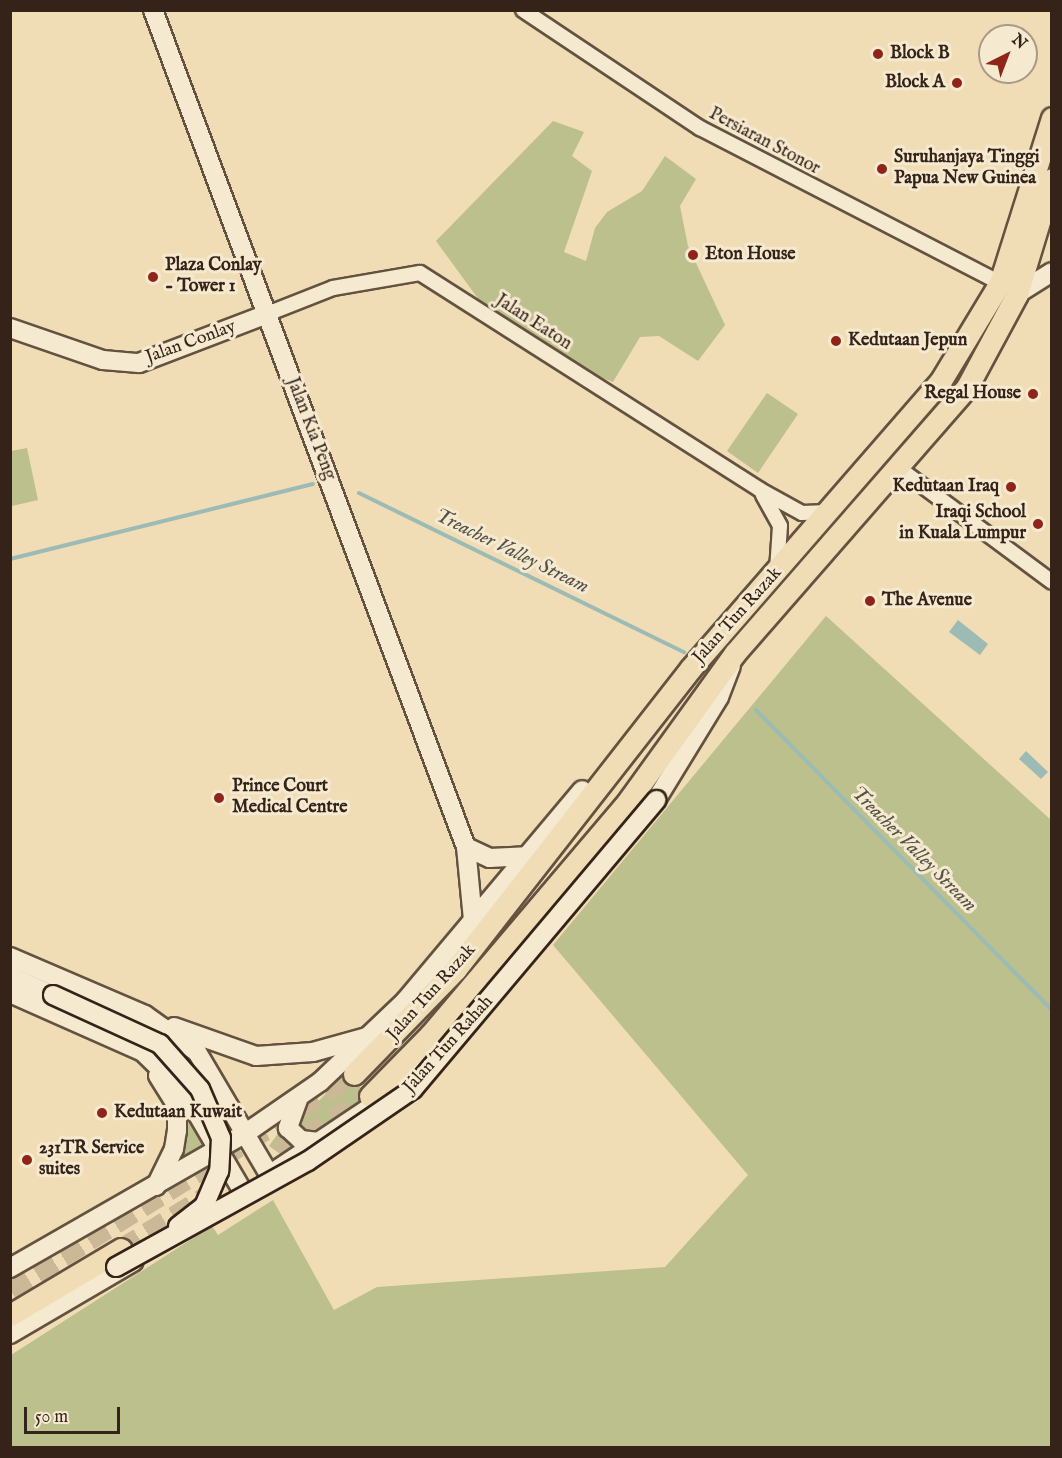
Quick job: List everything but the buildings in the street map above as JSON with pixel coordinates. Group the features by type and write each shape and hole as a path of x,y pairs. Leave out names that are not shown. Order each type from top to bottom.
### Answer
{"main road":[{"name":"Jalan Kia Peng","path":"153,10 466,848 473,920"},
{"name":"Jalan Tun Razak","path":"354,1074 455,970 674,689 831,512 940,382 1008,289 1052,118"},
{"name":"Jalan Tun Razak","path":"370,1096 430,1035 648,794 735,653 900,469 967,387 1051,181"},
{"path":"1008,289 1052,272"},
{"name":"Jalan Conlay","path":"10,328 103,360 139,363 267,314"},
{"path":"10,1268 156,1186 299,1099 370,1036 473,920 582,790 674,689"},
{"path":"10,1334 243,1192 396,1090 622,829 648,794"},
{"name":"Jalan Tun Rahah","path":"10,1327 118,1258 308,1161 413,1089 648,794"},
{"path":"466,848 490,858 526,856"},
{"path":"10,957 145,1015 256,1056 313,1052 370,1036"},
{"path":"10,976 160,1044 200,1089 221,1138 217,1183 204,1206 118,1258 10,1315"},
{"path":"10,993 143,1052 185,1093 243,1192"},
{"path":"145,1015 197,1053 269,1174"},
{"path":"143,1052 177,1106 174,1149 156,1186"},
{"path":"299,1099 288,1128 301,1140 319,1142"}],"street":[{"name":"Persiaran Stonor","path":"523,10 700,128 1008,289"},
{"name":"Jalan Eaton","path":"267,314 333,288 420,273 760,490 802,513 831,512"},
{"path":"900,469 1052,582"},
{"name":"Jalan Eaton","path":"760,490 780,526 777,572"}],"green space":[{"path":"553,121 584,132 572,156 592,171 564,252 586,261 595,228 607,212 642,191 665,156 696,179 680,206 688,246 725,325 698,361 659,336 640,337 613,382 586,372 482,304 436,241"},
{"path":"767,393 798,414 758,473 727,451"},
{"path":"27,448 38,500 12,506 11,451"},
{"path":"826,616 1051,820 1051,1447 11,1447 11,1355 212,1226 218,1235 273,1200 334,1310 377,1287 665,1267 748,1175 553,945"},
{"path":"348,1071 376,1108 318,1134 302,1131 300,1120"},
{"path":"188,1106 209,1149 182,1162 183,1108"},
{"path":"282,1128 296,1148 283,1156 269,1146"}],"water":[{"path":"958,620 988,644 980,655 949,632"},
{"path":"1026,751 1048,772 1041,779 1019,759"}],"waterway":[{"name":"Treacher Valley Stream","path":"10,559 313,484"},
{"name":"Treacher Valley Stream","path":"359,493 684,652"},
{"name":"Treacher Valley Stream","path":"756,710 1052,1010"}],"tunnel":[{"path":"10,1289 354,1074"},
{"path":"121,1249 370,1096"}],"place":[{"name":"Block B","path":"878,54"},
{"name":"Block A","path":"957,83"},
{"name":"Suruhanjaya Tinggi Papua New Guinea","path":"882,169"},
{"name":"Eton House","path":"693,255"},
{"name":"Plaza Conlay - Tower 1","path":"153,277"},
{"name":"Kedutaan Jepun","path":"836,341"},
{"name":"Regal House","path":"1033,394"},
{"name":"Kedutaan Iraq","path":"1011,487"},
{"name":"Iraqi School in Kuala Lumpur","path":"1038,524"},
{"name":"The Avenue","path":"870,601"},
{"name":"Prince Court Medical Centre","path":"219,798"},
{"name":"Kedutaan Kuwait","path":"102,1113"},
{"name":"231TR Service suites","path":"27,1160"}]}
